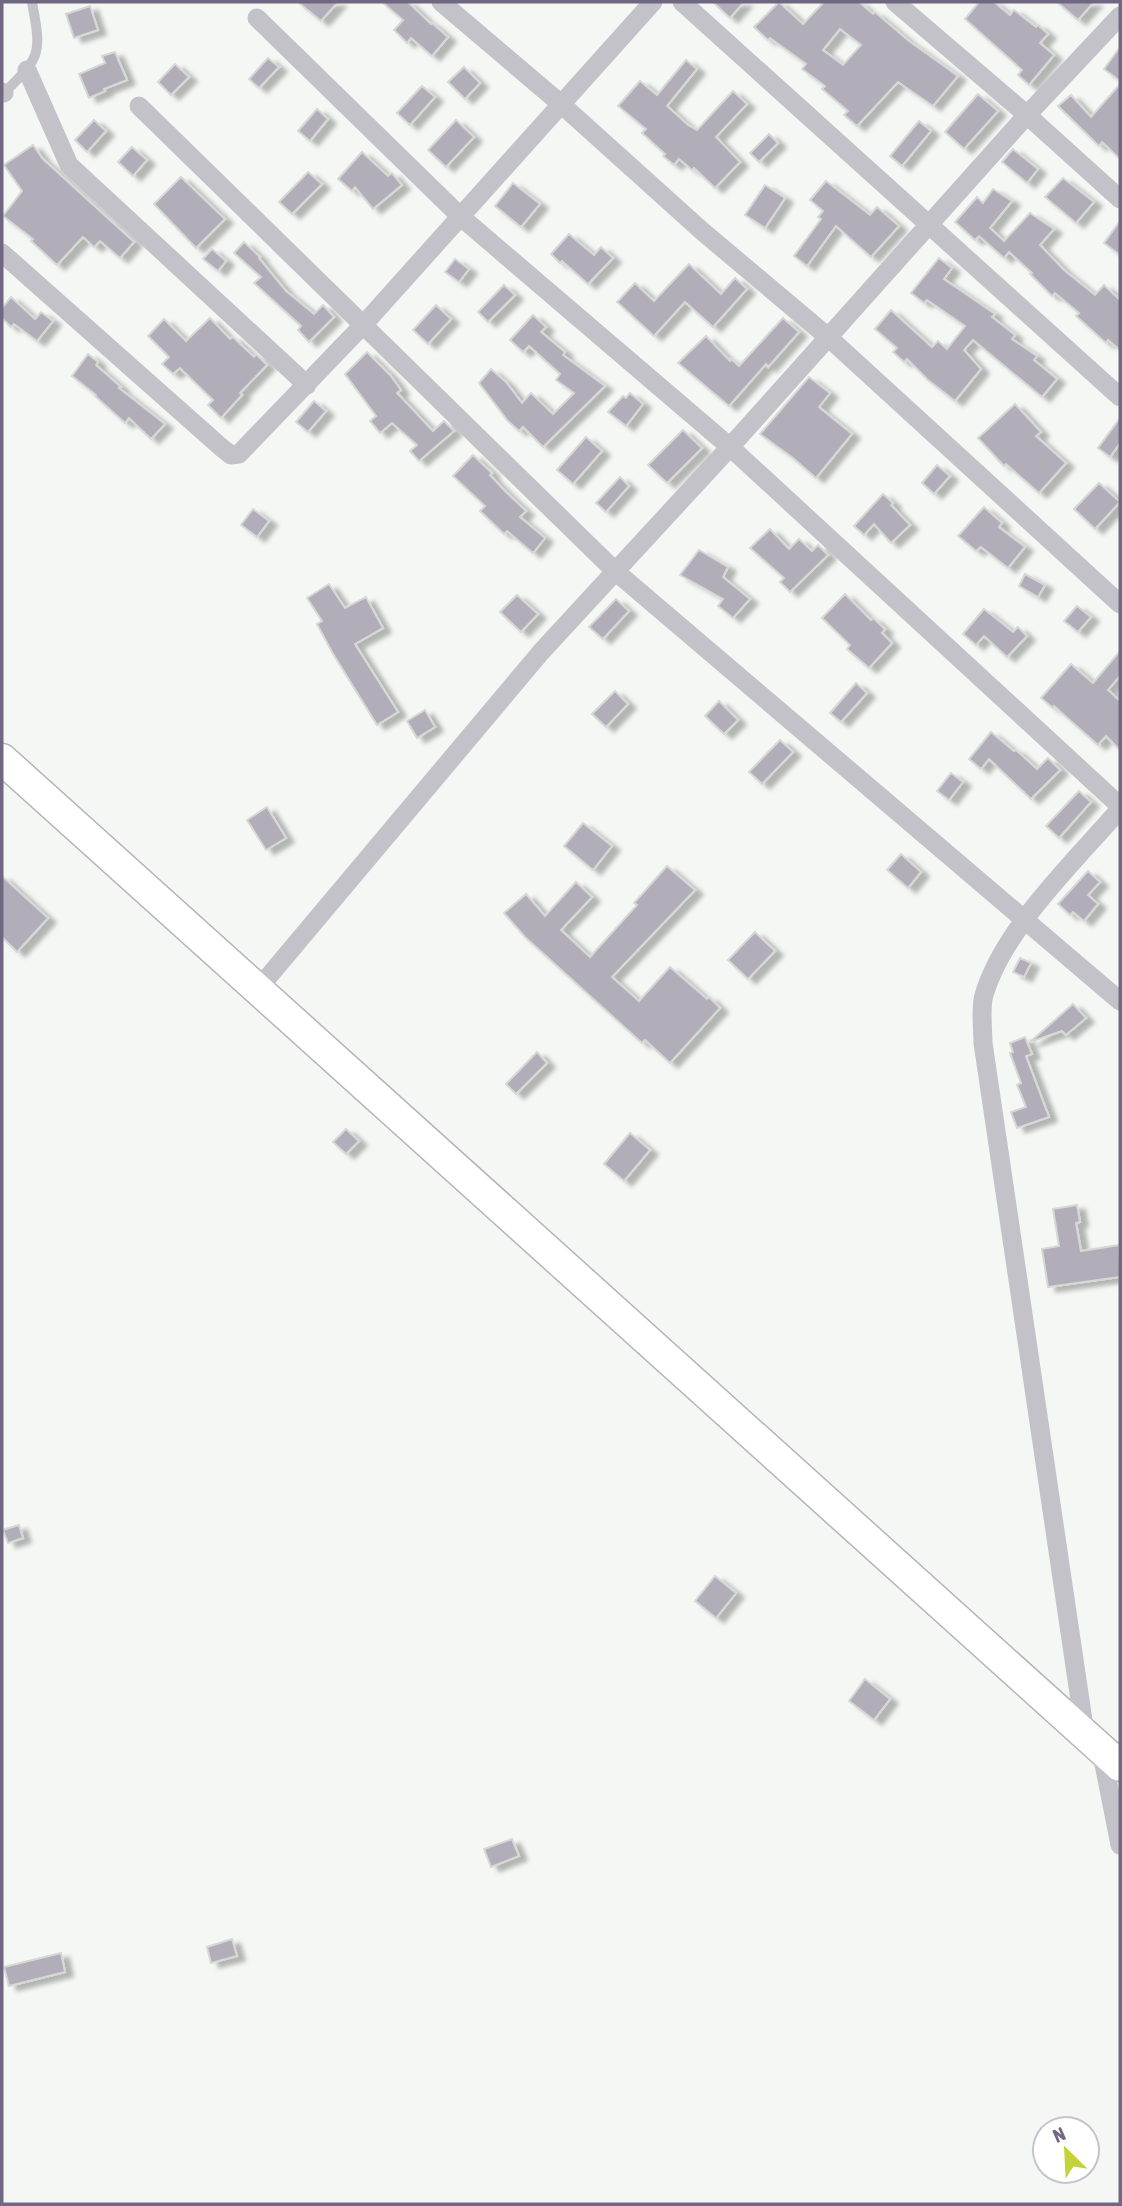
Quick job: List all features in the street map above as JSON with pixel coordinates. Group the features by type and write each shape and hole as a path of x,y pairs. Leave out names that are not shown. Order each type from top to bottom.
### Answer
{"main road":[{"path":"2,759 1102,1749"}],"street":[{"path":"440,2 561,104 702,231 828,337 1120,604"},
{"path":"2,253 231,455 239,454 364,324 653,2"},
{"path":"682,2 1120,397"},
{"path":"895,2 1120,199"},
{"path":"1114,2 1120,7"},
{"path":"258,989 541,652 730,447 1027,115 1120,16"},
{"path":"257,18 461,217 730,447 1120,807 1024,919 999,959 984,997 983,1043 1120,1845"},
{"path":"27,70 69,165 307,385"},
{"path":"139,106 615,571 1120,1001"}],"lane":[{"path":"3,94 27,70 37,55 38,41 32,2"}],"building":[{"path":"298,2 338,2 321,21"},
{"path":"382,2 408,2 448,37 432,56 411,38 407,43 394,30 403,20"},
{"path":"713,2 744,2 730,18"},
{"path":"779,2 803,24 824,2 859,2 958,76 933,106 898,82 857,126 844,115 848,111 822,89 825,86 802,69 806,64 770,38 768,40 754,27","holes":["840,29 861,45 843,65 823,50"]},
{"path":"979,2 994,2 1010,15 1014,10 1048,34 1040,43 1054,55 1029,85 1018,75 1022,70 965,19"},
{"path":"1057,2 1094,2 1078,20"},
{"path":"90,6 98,30 74,38 66,14"},
{"path":"1120,47 1120,81 1104,69"},
{"path":"115,52 127,80 89,98 79,74 105,63 102,56"},
{"path":"268,58 279,67 259,88 249,79"},
{"path":"686,60 697,69 667,106 688,125 697,130 733,91 747,104 716,137 740,162 715,188 694,168 692,170 679,159 674,165 663,156 665,154 642,133 646,129 618,106 640,81 657,95"},
{"path":"175,64 189,77 171,95 158,82"},
{"path":"464,67 480,83 465,99 448,82"},
{"path":"1120,84 1120,159 1102,142 1099,146 1058,106 1071,95 1091,117"},
{"path":"422,86 435,97 410,125 397,113"},
{"path":"978,94 998,111 964,149 945,132"},
{"path":"317,109 328,119 310,141 298,131"},
{"path":"94,120 106,131 87,152 75,140"},
{"path":"456,120 474,137 446,167 428,150"},
{"path":"919,121 931,131 902,166 890,156"},
{"path":"769,134 778,143 759,162 750,153"},
{"path":"33,145 43,159 134,242 120,258 100,241 94,247 83,237 57,265 31,241 33,239 3,216 22,191 4,165"},
{"path":"132,147 147,160 133,176 118,162"},
{"path":"1013,149 1038,169 1027,183 1002,162"},
{"path":"362,152 388,176 392,173 402,185 373,209 355,187 352,191 338,179"},
{"path":"308,172 322,184 292,214 279,202"},
{"path":"181,177 225,219 196,248 154,204"},
{"path":"1063,178 1094,202 1076,223 1045,197"},
{"path":"826,181 870,215 877,207 899,226 871,257 836,226 807,266 794,256 821,219 818,217 823,211 810,200"},
{"path":"513,183 540,204 521,227 495,206"},
{"path":"765,185 785,198 765,228 745,215"},
{"path":"993,189 1012,201 990,228 1004,241 1030,213 1054,229 1040,245 1064,270 1095,295 1104,285 1120,300 1120,350 1108,340 1106,343 1076,316 1079,313 1055,293 1052,296 1009,252 1004,258 979,236 975,240 955,222 977,197 983,203"},
{"path":"1120,221 1120,255 1104,243"},
{"path":"569,234 594,255 601,247 613,258 588,284 551,254"},
{"path":"244,242 260,257 286,291 314,314 323,305 334,317 309,342 298,330 301,326 254,283 261,277 234,253"},
{"path":"212,249 226,261 218,271 203,259"},
{"path":"939,258 952,268 944,279 995,314 992,317 1015,335 1012,339 1037,356 1034,360 1057,379 1042,397 973,340 964,350 981,369 955,401 907,359 904,362 893,352 897,348 875,329 891,310 932,347 938,341 947,349 965,326 927,300 924,303 911,293"},
{"path":"455,259 469,269 459,282 445,272"},
{"path":"689,264 721,294 735,278 747,289 713,327 685,302 654,336 617,302 635,283 654,301"},
{"path":"504,285 515,295 488,322 478,312"},
{"path":"11,297 35,319 41,312 53,321 37,341 14,324 11,327 2,318 2,308"},
{"path":"436,305 451,319 428,344 413,330"},
{"path":"533,315 546,327 541,332 565,352 563,355 605,386 543,447 523,427 519,431 508,421 479,383 491,369 506,382 522,403 531,393 553,414 574,393 556,380 560,374 529,346 523,352 510,340"},
{"path":"210,318 230,339 233,337 267,365 221,418 208,405 213,400 180,368 173,374 162,364 169,357 148,336 164,319 186,341"},
{"path":"783,318 799,332 729,406 678,363 706,336 730,361 731,359 739,366"},
{"path":"367,352 401,390 397,393 433,431 444,421 454,431 419,461 410,451 417,445 392,423 380,433 370,421 376,416 345,374"},
{"path":"88,354 98,362 96,365 121,387 119,388 165,424 151,439 129,418 125,423 72,376"},
{"path":"809,377 830,393 819,407 852,434 816,478 760,434"},
{"path":"630,393 643,404 626,426 608,412 623,396 626,398"},
{"path":"314,401 326,411 308,432 296,422"},
{"path":"1015,404 1041,432 1036,436 1066,463 1039,493 1006,464 1004,466 978,438"},
{"path":"1120,418 1120,443 1110,457 1098,448"},
{"path":"683,430 702,448 667,483 648,465"},
{"path":"586,437 602,451 573,484 557,470"},
{"path":"473,455 526,511 520,517 545,538 533,553 507,531 504,534 480,511 485,506 453,476"},
{"path":"937,465 950,476 934,494 922,483"},
{"path":"620,477 629,486 606,512 596,503"},
{"path":"1099,483 1120,502 1095,529 1074,509"},
{"path":"883,494 910,525 891,543 874,524 864,535 854,526"},
{"path":"984,507 1002,523 999,527 1025,547 1008,568 981,547 976,551 958,536"},
{"path":"253,509 269,521 257,537 241,525"},
{"path":"770,529 789,549 799,539 812,551 818,545 828,555 790,592 780,582 784,578 750,548"},
{"path":"699,550 728,567 723,577 750,599 733,618 718,606 723,599 680,575"},
{"path":"1025,574 1045,585 1038,597 1019,586"},
{"path":"329,584 345,608 366,597 383,628 355,644 398,712 377,725 332,652 317,624 322,621 307,598"},
{"path":"845,594 871,620 873,618 885,629 882,633 892,643 869,668 847,649 850,645 822,618"},
{"path":"517,595 538,614 521,632 500,612"},
{"path":"616,599 629,611 603,639 589,627"},
{"path":"1077,606 1091,617 1078,632 1064,621"},
{"path":"984,609 1013,632 1018,627 1027,636 1007,657 984,636 976,645 963,634"},
{"path":"1120,651 1120,676 1108,690 1120,701 1120,750 1106,736 1098,745 1041,698 1071,664 1093,683"},
{"path":"856,683 867,693 841,722 830,713"},
{"path":"615,691 628,704 606,727 592,714"},
{"path":"719,701 738,720 724,734 705,716"},
{"path":"425,710 435,727 417,738 407,721"},
{"path":"991,732 1037,769 1048,758 1060,770 1031,799 989,759 981,769 969,759"},
{"path":"780,740 793,752 762,784 749,772"},
{"path":"951,773 963,782 949,800 937,791"},
{"path":"1079,791 1091,802 1059,838 1046,826"},
{"path":"267,807 286,838 266,850 247,820"},
{"path":"583,823 612,846 593,870 564,846"},
{"path":"901,854 921,872 908,888 887,870"},
{"path":"667,866 695,890 612,977 639,1001 670,967 720,1008 670,1063 645,1040 642,1043 525,937 504,913 526,894 545,916 576,882 592,897 561,930 590,957 637,905 634,903"},
{"path":"1088,871 1100,882 1088,895 1098,904 1084,921 1073,912 1070,915 1058,904"},
{"path":"2,876 48,918 17,952 2,937"},
{"path":"755,932 775,951 748,979 728,960"},
{"path":"1020,958 1031,963 1024,977 1013,972"},
{"path":"1073,1004 1086,1018 1066,1035 1062,1031 1030,1042"},
{"path":"1025,1037 1032,1054 1026,1056 1049,1117 1017,1128 1011,1112 1026,1107 1017,1085 1021,1083 1010,1053 1013,1052 1010,1043"},
{"path":"537,1052 547,1063 516,1094 506,1084"},
{"path":"346,1129 359,1141 346,1154 333,1142"},
{"path":"630,1133 650,1150 624,1181 604,1164"},
{"path":"1077,1205 1080,1222 1076,1223 1081,1251 1119,1245 1120,1277 1048,1287 1042,1249 1059,1246 1053,1209"},
{"path":"19,1525 23,1538 8,1543 3,1530"},
{"path":"715,1576 736,1593 716,1618 695,1601"},
{"path":"865,1679 890,1699 874,1720 849,1701"},
{"path":"512,1839 519,1856 491,1867 484,1849"},
{"path":"232,1939 237,1956 211,1963 207,1947"},
{"path":"61,1953 65,1972 9,1986 4,1967"}]}
